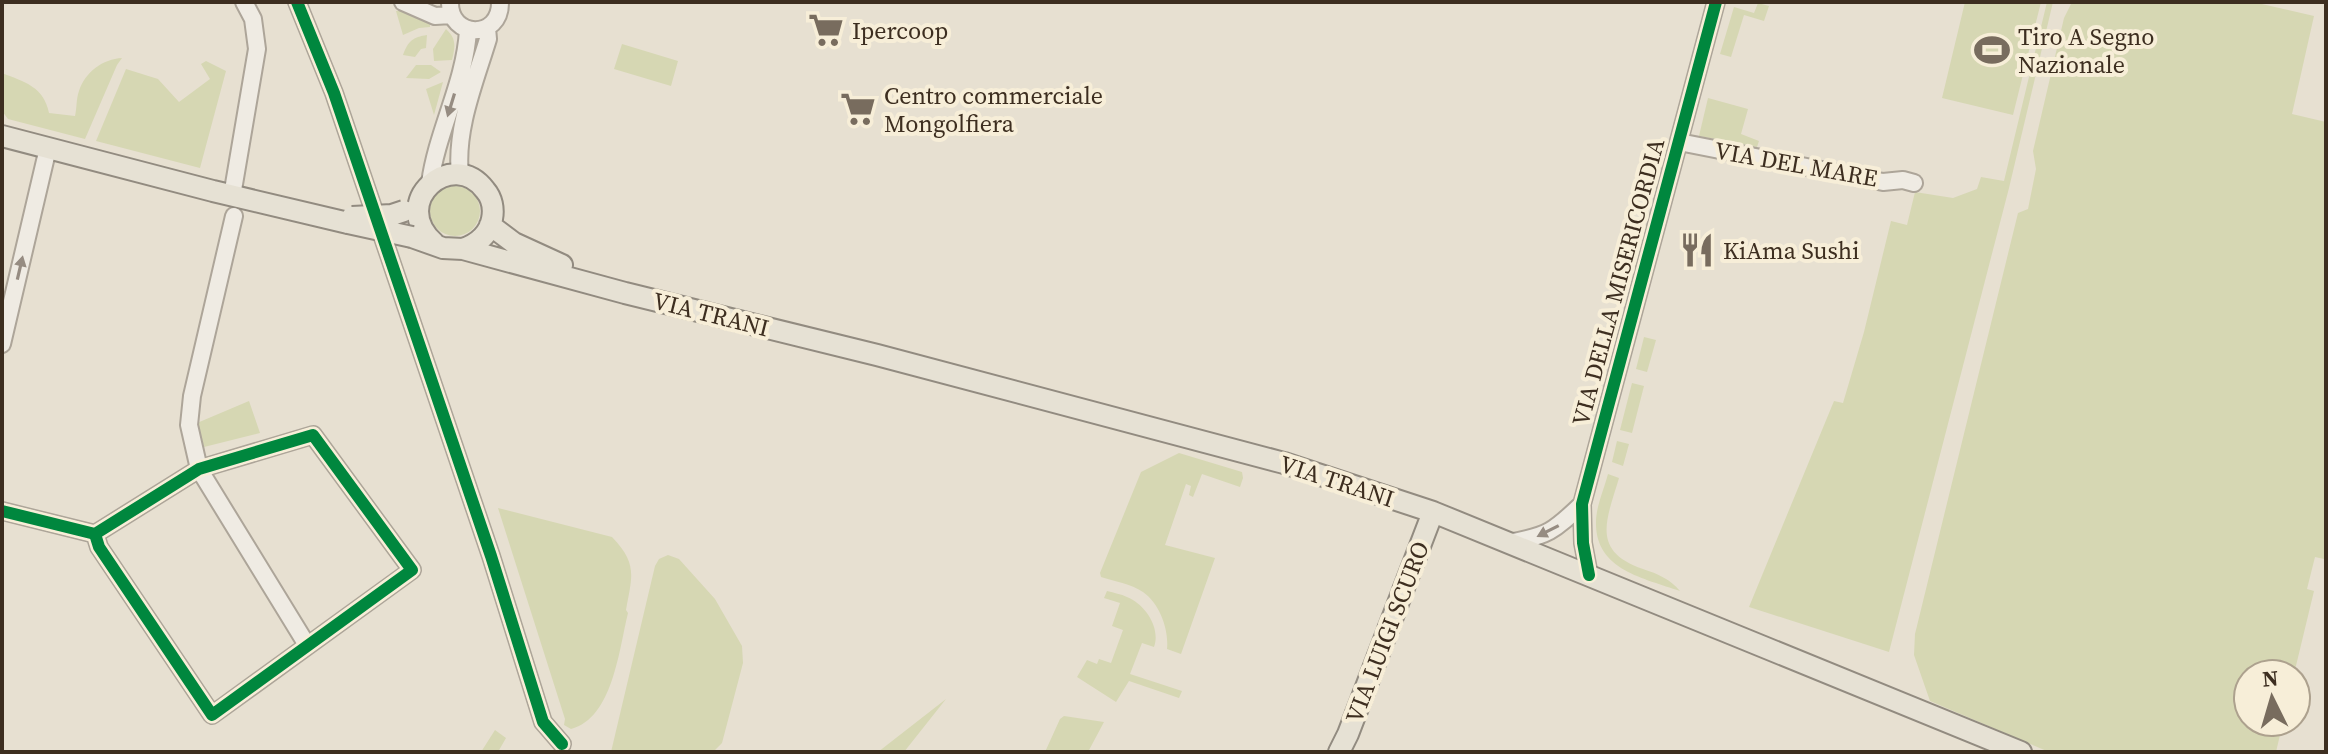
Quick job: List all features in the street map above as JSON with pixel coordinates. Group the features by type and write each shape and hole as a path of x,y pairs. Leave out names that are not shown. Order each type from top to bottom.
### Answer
{"main road":[{"name":"VIA TRANI","path":"2,136 233,206 341,220 434,243 443,248 463,249 1284,463 1433,512 2021,752"},
{"path":"434,243 425,235 411,208 430,183 439,178 460,175 477,182 492,206 490,225 480,240 463,249"},
{"name":"VIA TRANI","path":"341,220 392,215 411,208"},
{"name":"VIA TRANI","path":"490,225 514,243 625,293"},
{"name":"VIA LUIGI SCURO","path":"1339,752 1433,512"}],"street":[{"path":"244,2 253,19 257,49 233,206 192,396 189,425 199,469 307,645"},
{"path":"297,2 339,108 491,556 543,722 562,744"},
{"path":"403,2 435,16 451,9 456,22 468,30 487,28 498,17 500,2"},
{"name":"VIA DELLA MISERICORDIA","path":"1589,575 1583,543 1582,504 1716,2"},
{"path":"460,175 458,154 461,133 488,39 487,28"},
{"path":"430,183 433,163 467,52 468,30"},
{"name":"VIA DEL MARE","path":"1679,142 1883,182 1903,180 1914,183"},
{"path":"2,344 48,148"},
{"path":"2,511 95,534 199,469 313,435 412,570 212,715 99,547 95,534"},
{"path":"1506,544 1555,530 1582,504"}],"green space":[{"name":"Tiro A Segno Nazionale","path":"1965,2 2041,2 2013,115 1942,98"},
{"path":"2047,2 2053,2 2009,188 1889,652 1749,607 1834,401 1843,403 1891,221 1907,225 1915,192 1953,198 1977,189 1981,177 2004,181"},
{"path":"2072,2 2253,2 2314,16 2292,114 2326,122 2326,553 2324,559 2315,557 2307,589 2314,591 2298,658 2232,658 2232,738 2279,738 2276,752 2049,752 1930,701 1914,655 1915,634 2018,213 2028,209 2036,169 2033,151 2064,18"},
{"path":"1758,3 1769,6 1764,21 1744,15 1731,57 1720,54 1734,7 1754,13"},
{"path":"406,10 430,23 430,27 403,35 396,11"},
{"path":"446,29 454,43 452,60 434,61 433,49"},
{"path":"427,35 426,48 415,57 403,55 412,40"},
{"path":"622,44 678,61 671,86 614,69"},
{"path":"122,58 85,139 8,119 2,111 2,73 38,91 49,113 75,116 78,94 90,72 102,64"},
{"path":"206,61 226,71 200,168 96,141 126,69 158,79 179,102 210,79 201,64"},
{"path":"416,65 431,65 441,72 429,79 406,78"},
{"path":"443,82 434,115 426,89"},
{"path":"1708,98 1748,109 1741,134 1759,141 1757,147 1699,136"},
{"path":"455,186 473,193 480,211 473,229 455,236 437,229 430,211 437,193"},
{"path":"1644,337 1656,340 1647,372 1636,369"},
{"path":"1632,383 1644,386 1632,433 1620,430"},
{"path":"249,401 260,433 204,447 197,423"},
{"path":"1617,441 1629,444 1623,466 1612,462"},
{"path":"1179,453 1242,472 1243,478 1240,487 1202,474 1193,497 1189,495 1191,486 1186,484 1165,545 1215,558 1181,654 1167,649 1162,618 1149,597 1133,587 1101,577 1100,573 1141,472"},
{"path":"1608,474 1619,478 1607,520 1609,543 1615,553 1626,562 1663,577 1680,591 1624,570 1604,551 1596,522"},
{"path":"498,508 612,537 629,563 628,613 612,680 596,711 585,722 571,729 564,725 565,719"},
{"path":"668,555 679,559 715,599 742,646 743,663 722,743 713,752 611,752 655,566 659,559"},
{"path":"1107,591 1140,605 1150,618 1155,632 1154,647 1142,643 1130,674 1182,691 1179,698 1129,681 1116,702 1077,677 1087,660 1097,664 1099,659 1111,663 1123,630 1112,626 1120,603 1104,598"},
{"path":"946,699 904,752 878,752"},
{"path":"1064,716 1104,722 1088,752 1045,752"},
{"path":"495,730 506,738 498,752 481,752"}],"cycle path":[{"path":"297,2 334,93 491,556 543,722 562,744"},
{"path":"1589,575 1583,543 1582,504 1716,2"},
{"path":"2,511 95,534 199,469 313,435 412,570 212,715 99,547 95,534"}],"place":[{"name":"Ipercoop","path":"826,30"},
{"name":"Tiro A Segno Nazionale","path":"1992,50"},
{"name":"Centro commerciale Mongolfiera","path":"858,109"},
{"name":"KiAma Sushi","path":"1697,250"}]}
